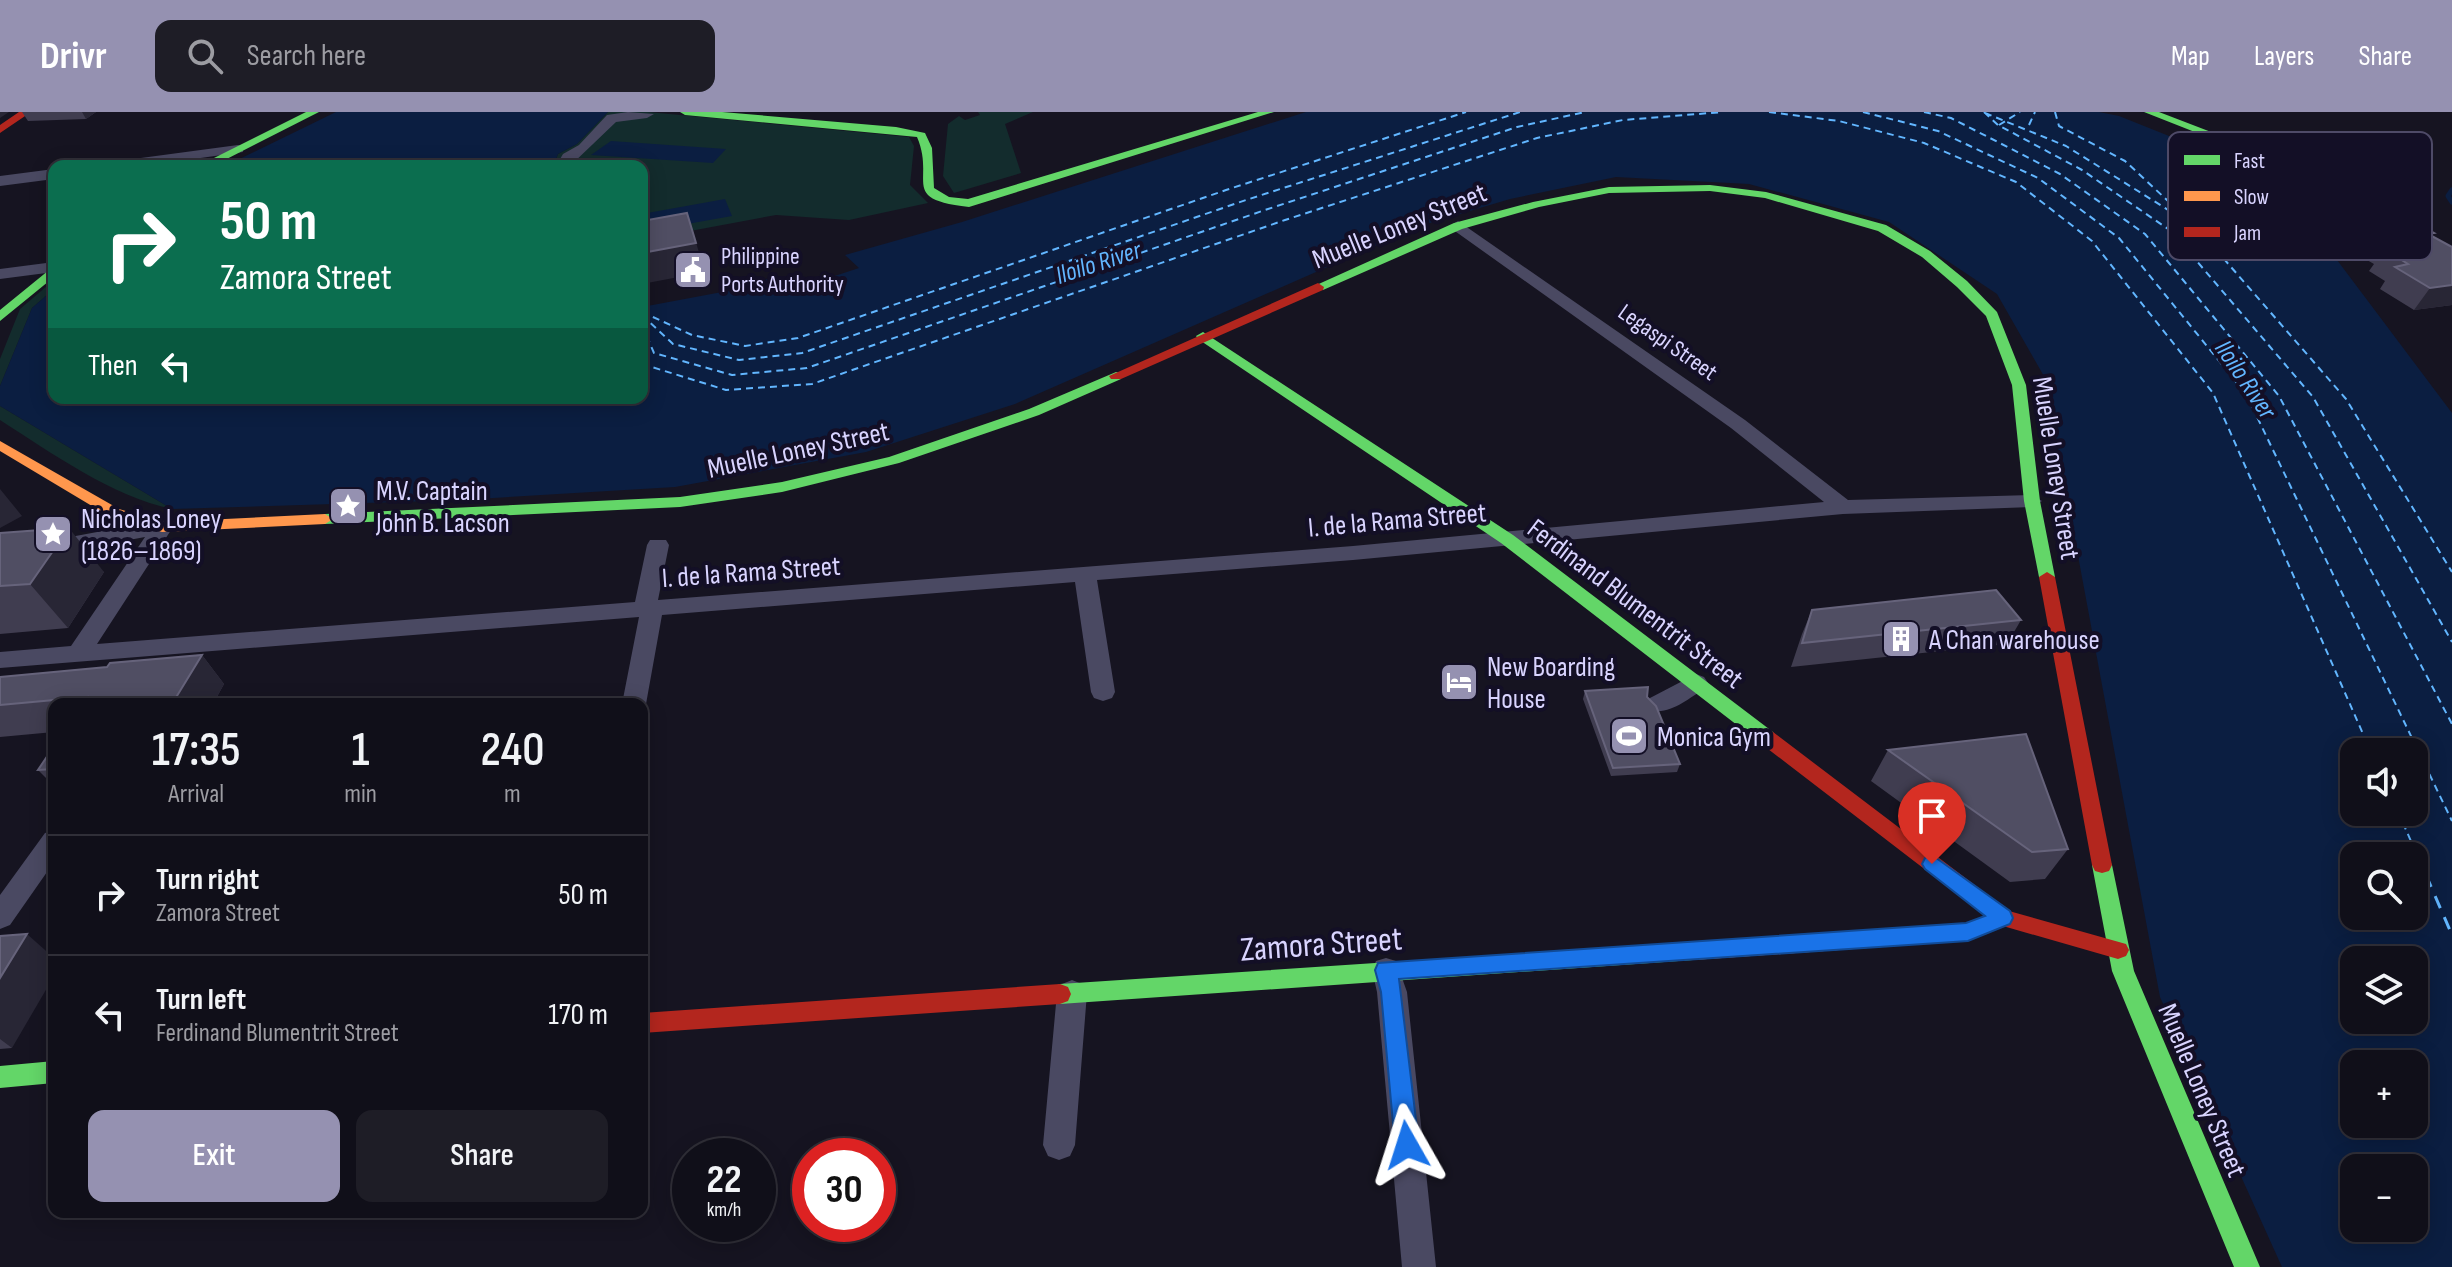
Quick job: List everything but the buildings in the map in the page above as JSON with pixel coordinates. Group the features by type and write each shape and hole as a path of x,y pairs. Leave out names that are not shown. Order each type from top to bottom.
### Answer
{"main road":[{"path":"0,120 12,112"},
{"path":"0,130 26,112"},
{"path":"216,160 314,112"},
{"path":"685,112 896,130 921,135 928,146 925,183 928,191 936,197 958,203 1005,194 1269,112"},
{"path":"2149,112 2201,132"},
{"name":"Muelle Loney Street","path":"0,445 113,512 162,527 680,502 782,487 894,460 1034,412 1458,226 1537,204 1609,190 1710,188 1766,195 1828,210 1882,228 1926,254 1962,284 1992,315 2019,385 2032,501 2123,971 2247,1267"},
{"path":"2432,246 2452,257"},
{"path":"0,317 48,274"},
{"name":"Ferdinand Blumentrit Street","path":"1203,336 1507,539 2003,918 2118,950"},
{"name":"Zamora Street","path":"648,1023 1968,932 2003,918"},
{"path":"0,1077 48,1073"}],"street":[{"path":"566,160 584,148 612,118 647,114"},
{"path":"156,160 238,149"},
{"path":"0,181 48,175"},
{"name":"Legaspi Street","path":"1458,226 1738,424 1843,507"},
{"path":"0,274 48,270"},
{"path":"1507,539 1843,507 2032,501"},
{"path":"0,557 162,527"},
{"path":"79,653 162,527"},
{"name":"I. de la Rama Street","path":"0,660 1507,539"},
{"path":"635,698 658,545"},
{"path":"1086,575 1086,596 1103,692"},
{"path":"1659,704 1696,683"},
{"path":"0,917 48,849"},
{"path":"1386,970 1392,992 1419,1267"},
{"path":"1059,1145 1072,993"}],"green space":[{"path":"608,112 648,112 909,137 914,146 910,185 928,203 849,220 776,215 648,239 648,160 556,160 558,154 577,144"},
{"path":"978,112 1033,112 1005,124 1021,173 954,193 943,176 948,124 959,116 965,120 980,115"},
{"path":"48,285 48,294 32,308 0,386 0,359 20,309"},
{"path":"0,406 172,509 127,495 61,459 0,420"}],"water":[{"path":"336,112 608,112 577,144 558,154 556,160 237,160"},
{"name":"Iloilo River","path":"1306,112 2099,112 2119,116 2168,136 2168,260 2337,260 2452,413 2452,1267 2282,1267 2160,997 2045,378 1997,294 1889,222 1749,184 1616,177 1510,199 1423,225 1015,404 866,452 675,487 460,500 172,509 0,406 0,386 32,308 48,294 48,404 648,404 648,306 738,289 775,276 789,291 859,268 845,255 962,222"},
{"path":"611,141 726,149 713,163 591,155"},
{"path":"725,199 732,216 648,231 648,213"}],"waterway":[{"path":"2452,190 2448,196 2452,202"}],"ferry route":[{"path":"648,315 692,335 745,346 798,338 1226,190 1466,112"},
{"path":"648,321 673,344 739,360 802,353 1246,200 1520,112"},
{"path":"648,339 654,353 732,375 807,368 1265,210 1517,127 1585,112"},
{"path":"648,366 726,390 812,384 1285,220 1537,138 1623,120 1723,112"},
{"path":"1769,112 1839,121 1924,143 2016,182 2092,241 2213,393 2365,738"},
{"path":"1863,112 1938,131 2038,178 2119,238 2246,394 2452,821"},
{"path":"1924,112 1951,118 2060,174 2145,234 2279,396 2452,724"},
{"path":"2005,121 2020,112"},
{"path":"2029,125 2035,112"},
{"path":"2055,112 2059,126 2125,161 2168,201"},
{"path":"1985,113 2005,121"},
{"path":"1985,113 1998,125 2082,170 2168,229"},
{"path":"1999,125 2005,121"},
{"path":"2005,121 2066,146 2168,210"},
{"path":"2196,260 2313,397 2452,642"},
{"path":"2225,260 2346,399 2452,572"},
{"path":"2404,826 2411,842"},
{"path":"2428,880 2452,935"}],"traffic: fast":[{"path":"216,160 314,112"},
{"path":"685,112 896,130 921,135 928,160 928,189 947,201 969,203 1269,112"},
{"path":"2149,112 2201,132"},
{"path":"1318,287 1458,226 1537,204 1609,190 1710,188 1766,195 1882,228 1926,254 1962,284 1992,315 2019,385 2032,501 2047,577"},
{"path":"2432,246 2452,257"},
{"path":"0,317 48,275"},
{"path":"1203,336 1507,539 1766,737"},
{"path":"325,519 680,502 782,487 894,460 1034,412 1116,376"},
{"path":"2102,865 2123,971 2247,1267"},
{"path":"1060,994 1693,951"},
{"path":"0,1077 48,1073"}],"traffic: slow":[{"path":"0,445 113,512 162,527 325,519"},
{"path":"1693,951 1968,932 2003,918"}],"traffic: jam":[{"path":"0,130 26,112"},
{"path":"1116,376 1318,287"},
{"path":"2047,577 2102,865"},
{"path":"1766,737 2003,918 2118,950"},
{"path":"648,1023 1060,994"}],"place":[{"name":"Philippine Ports Authority","path":"693,270"},
{"name":"M.V. Captain John B. Lacson","path":"348,506"},
{"name":"Nicholas Loney (1826–1869)","path":"53,534"},
{"name":"A Chan warehouse","path":"1901,639"},
{"name":"New Boarding House","path":"1459,682"},
{"name":"Monica Gym","path":"1629,736"}],"route":[{"path":"1407,1145 1392,992 1386,970 1968,932 2003,918 1932,864"}]}
